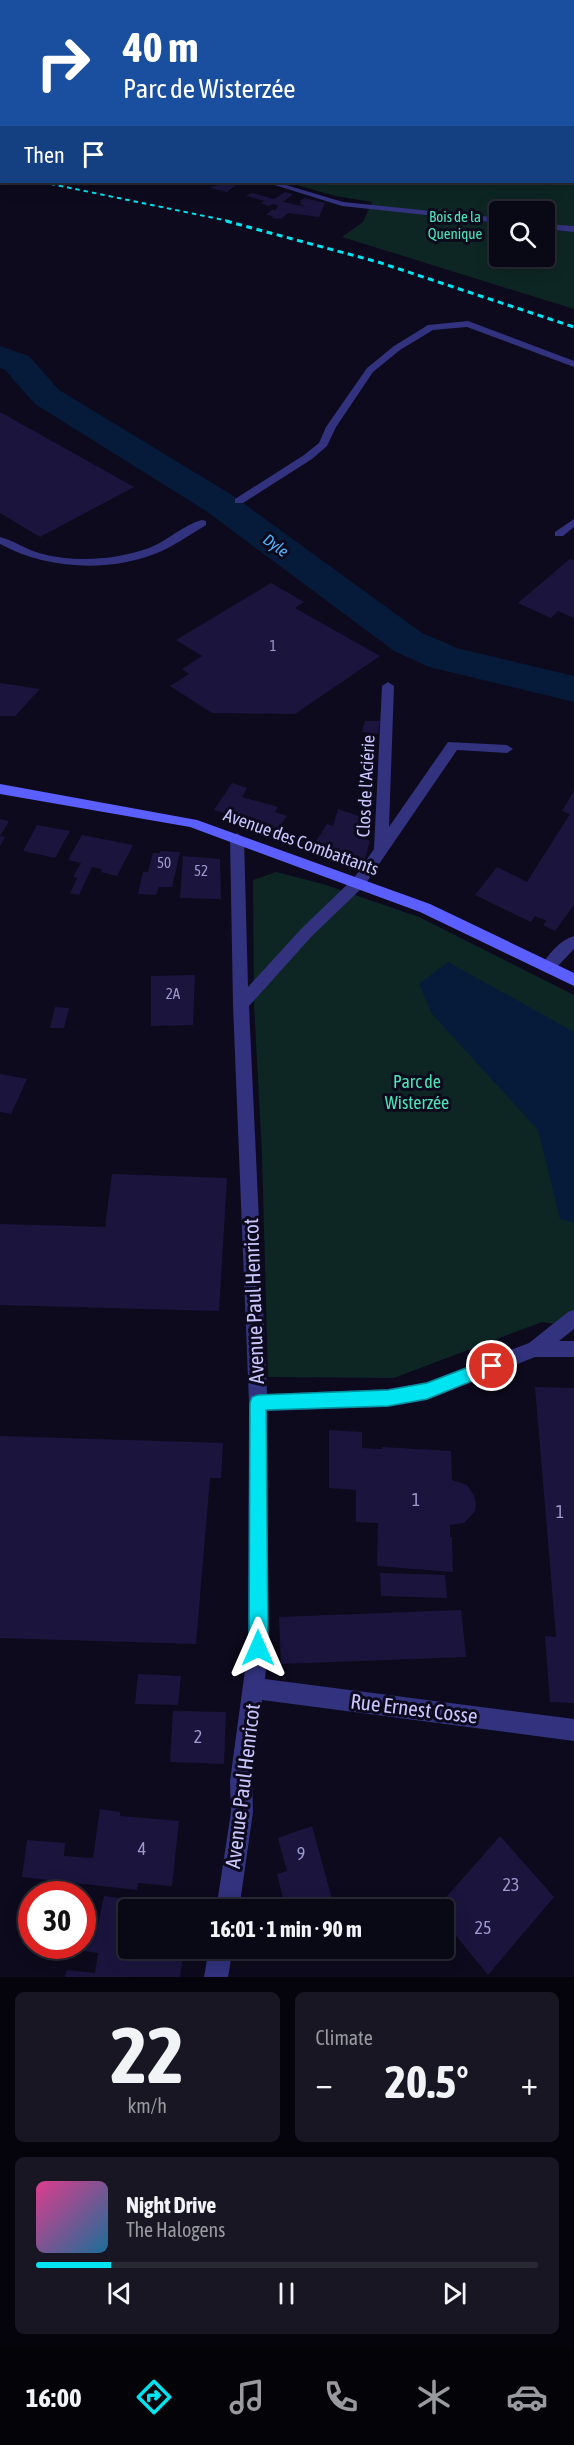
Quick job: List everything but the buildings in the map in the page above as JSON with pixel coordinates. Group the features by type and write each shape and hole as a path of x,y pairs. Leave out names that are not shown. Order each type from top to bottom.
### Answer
{"main road":[{"name":"Avenue des Combattants","path":"0,789 192,823 359,882 424,908 549,967 572,975"}],"street":[{"path":"272,183 342,204 489,220"},
{"path":"555,227 574,229"},
{"path":"240,501 308,458 323,444 331,427 370,370 397,348 431,327 468,324 574,364"},
{"path":"559,534 574,522"},
{"path":"0,540 42,557 91,564 146,553 202,523"},
{"name":"Clos de l'Aciérie","path":"359,882 381,849 388,686"},
{"path":"381,849 453,745 507,749"},
{"name":"Avenue Paul Henricot","path":"229,1899 242,1812 241,1781 258,1648 258,1403 241,1005 237,838"},
{"path":"241,1005 308,932 359,882"},
{"path":"549,967 562,950 574,941"},
{"path":"258,1403 388,1398 427,1391 535,1349 574,1318"},
{"path":"535,1349 574,1349"},
{"name":"Rue Ernest Cosse","path":"254,1688 574,1730"},
{"path":"216,1977 219,1959"}],"green space":[{"name":"Bois de la Quenique","path":"290,183 574,183 574,309 342,237 363,222 372,202 335,196"},
{"name":"Parc de Wisterzée","path":"276,872 323,884 419,917 574,995 574,1326 542,1322 394,1378 268,1377 262,1154 254,1005 253,880"}],"water":[{"path":"448,962 574,1032 574,1223 560,1219 538,1130 432,1014 419,984"}],"waterway":[{"name":"Dyle","path":"0,356 17,363 47,397 219,503 408,642 444,658 574,689"}],"railway":[{"path":"47,183 233,222"},
{"path":"226,221 378,262 574,327"}],"route":[{"path":"258,1648 258,1403 388,1398 427,1391 492,1366"}]}
